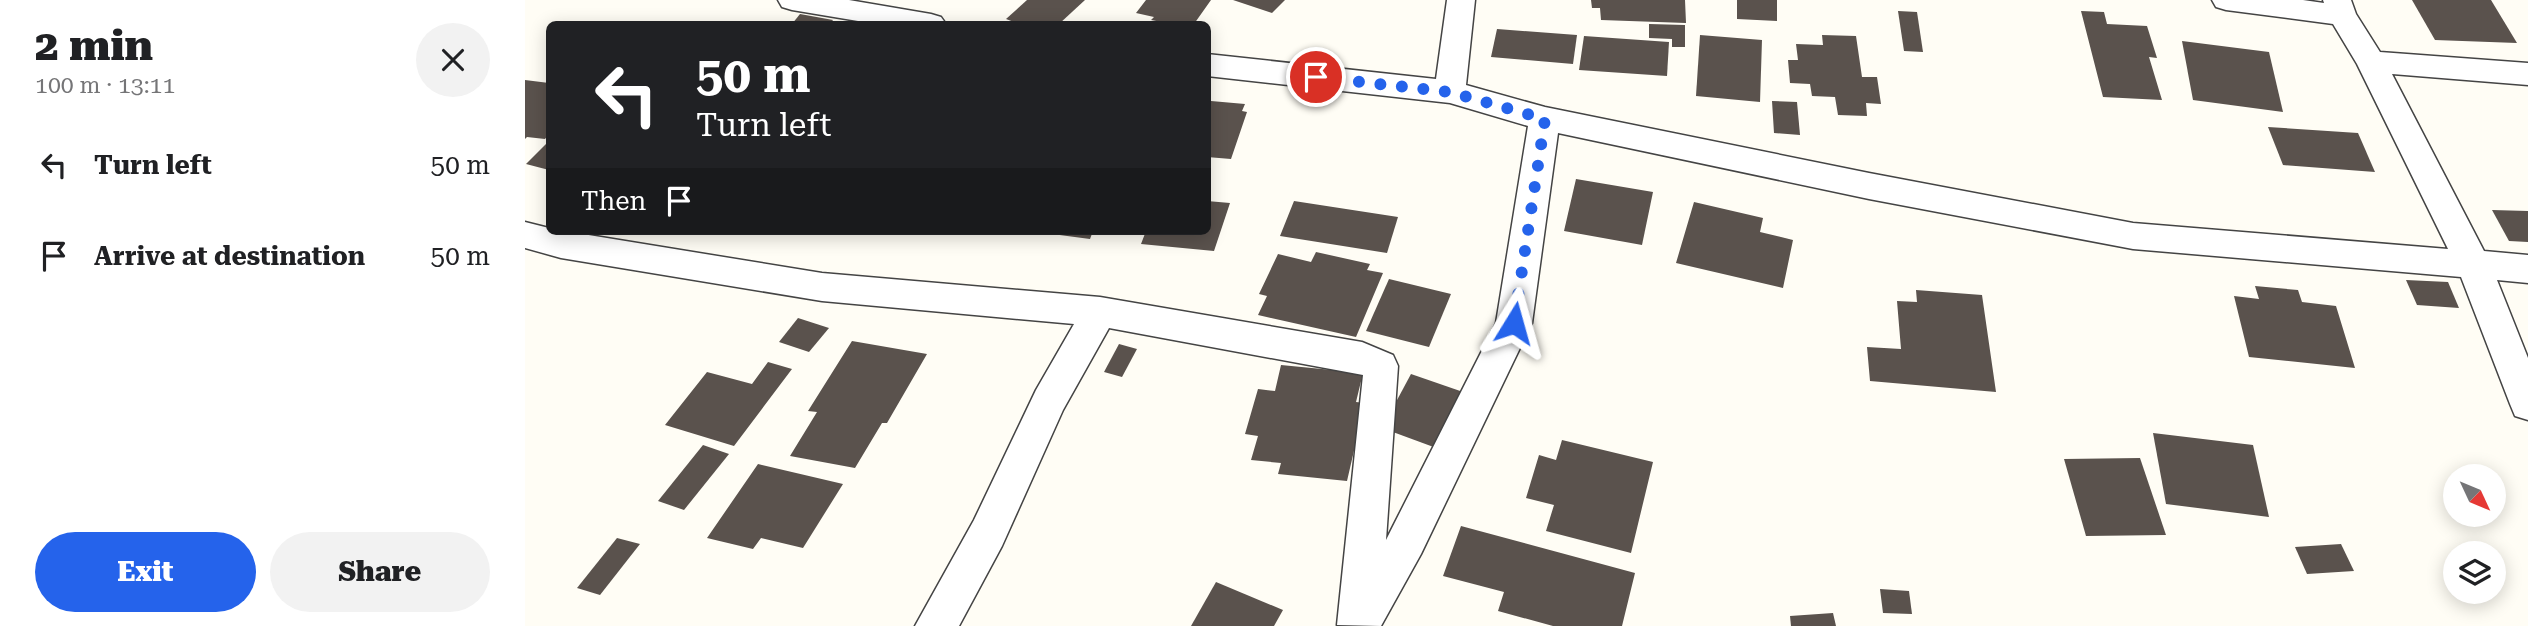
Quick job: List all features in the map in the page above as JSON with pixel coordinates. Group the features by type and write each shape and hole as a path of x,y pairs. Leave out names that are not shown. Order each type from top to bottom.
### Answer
{"street":[{"path":"792,0 914,21"},
{"path":"1450,92 1461,0"},
{"path":"2226,0 2339,8 2371,62 2473,264 2528,404"},
{"path":"2371,62 2528,74"},
{"path":"1211,65 1450,92 1545,119 1869,186 2133,236 2528,270"},
{"path":"1358,626 1407,541 1514,323 1545,119"},
{"path":"525,235 561,244 822,287 1100,312 1362,357 1380,366 1358,626"},
{"path":"936,626 988,533 1049,401 1100,312"}],"building":[{"path":"1027,0 1085,0 1062,21 1006,19"},
{"path":"1146,0 1211,0 1196,21 1156,21 1151,20 1154,17 1136,13"},
{"path":"1233,0 1285,0 1272,13"},
{"path":"1591,0 1685,0 1686,23 1601,20 1600,8 1592,8"},
{"path":"1737,0 1777,0 1777,21 1737,19"},
{"path":"2412,0 2491,0 2517,43 2435,40"},
{"path":"1898,11 1917,12 1923,52 1904,51"},
{"path":"2081,11 2104,12 2107,24 2147,26 2157,58 2149,57 2162,100 2103,97"},
{"path":"800,14 833,20 832,21 794,21"},
{"path":"1649,24 1685,25 1685,47 1672,47 1672,39 1649,38"},
{"path":"1497,29 1577,35 1573,64 1491,57"},
{"path":"1700,35 1762,40 1760,102 1696,96"},
{"path":"1822,35 1856,36 1862,77 1877,77 1881,104 1866,103 1867,116 1838,115 1835,97 1812,96 1810,84 1790,83 1788,60 1798,60 1796,44 1823,45"},
{"path":"1584,36 1669,42 1667,76 1579,70"},
{"path":"2182,41 2269,52 2283,112 2193,100"},
{"path":"525,80 546,83 546,138 525,139"},
{"path":"1211,101 1245,104 1242,111 1247,112 1231,159 1211,157"},
{"path":"1772,101 1797,102 1800,135 1774,133"},
{"path":"2268,127 2358,133 2375,172 2283,165"},
{"path":"546,144 546,169 526,164"},
{"path":"1576,179 1653,192 1642,245 1564,231"},
{"path":"1211,201 1230,203 1214,251 1141,244 1144,235 1211,235"},
{"path":"1294,201 1398,217 1387,253 1280,236"},
{"path":"1694,202 1763,218 1760,232 1793,240 1783,288 1676,263"},
{"path":"2492,210 2528,211 2528,242 2509,241"},
{"path":"1060,235 1092,235 1090,239"},
{"path":"1316,252 1370,264 1367,270 1383,273 1356,337 1258,315 1267,296 1259,294 1278,254 1311,262"},
{"path":"1389,279 1451,294 1429,347 1366,331"},
{"path":"2406,280 2448,282 2459,308 2417,305"},
{"path":"2255,286 2298,290 2302,302 2336,306 2355,368 2249,357 2234,296 2259,299"},
{"path":"1916,290 1982,295 1996,392 1870,381 1867,347 1901,349 1897,301 1917,302"},
{"path":"798,318 829,328 809,352 779,342"},
{"path":"852,341 927,354 887,423 882,423 855,468 790,456 817,412 808,411"},
{"path":"1119,344 1137,349 1122,377 1104,372"},
{"path":"768,362 792,369 734,446 665,425 707,372 752,384"},
{"path":"1281,365 1363,373 1356,402 1365,403 1347,481 1278,474 1281,463 1251,460 1258,436 1245,434 1258,389 1275,391"},
{"path":"1411,374 1466,393 1439,449 1382,428"},
{"path":"2153,433 2253,445 2269,517 2166,504"},
{"path":"1562,440 1653,462 1631,553 1546,531 1554,505 1526,498 1539,455 1556,460"},
{"path":"703,445 729,454 684,510 658,501"},
{"path":"2140,458 2166,535 2086,536 2064,459"},
{"path":"758,464 843,484 803,548 761,538 753,549 707,538"},
{"path":"1461,526 1635,573 1622,626 1553,626 1498,611 1504,592 1443,576"},
{"path":"617,538 640,544 600,595 577,588"},
{"path":"2341,544 2354,571 2307,574 2295,547"},
{"path":"1216,582 1283,610 1274,626 1191,626"},
{"path":"1880,589 1909,591 1912,614 1883,613"},
{"path":"1833,613 1836,626 1791,626 1790,616"}],"route":[{"path":"1316,77 1450,92 1545,119 1514,323"}]}
